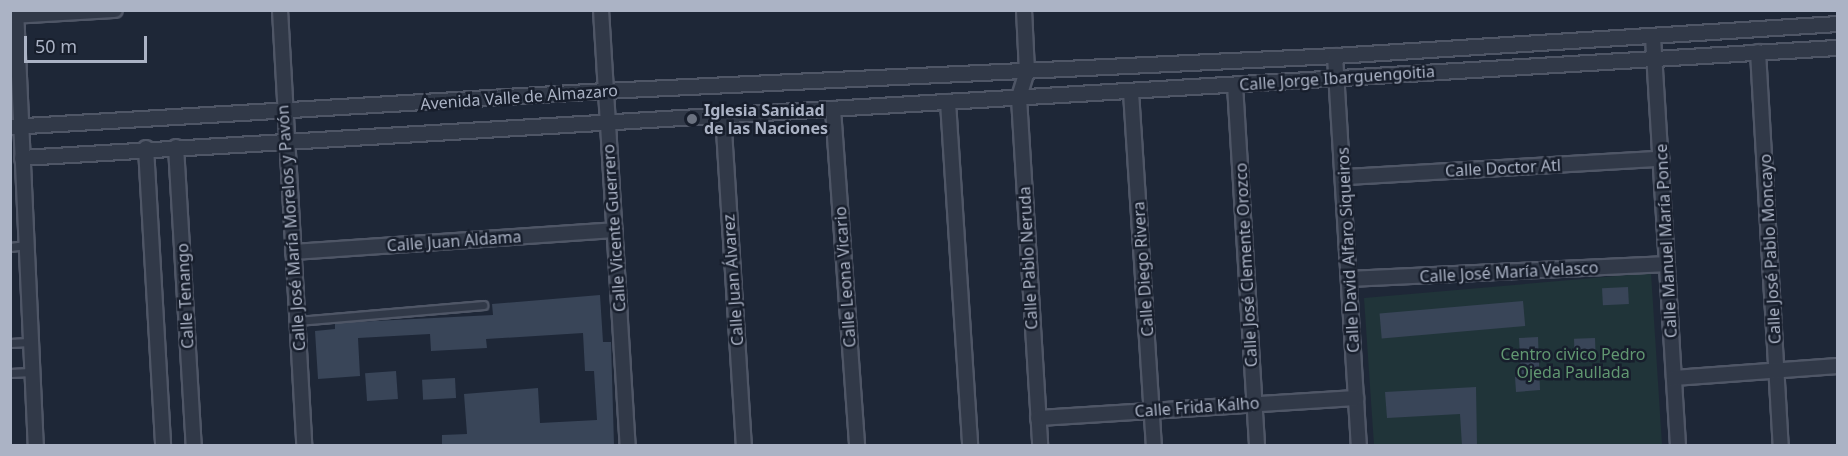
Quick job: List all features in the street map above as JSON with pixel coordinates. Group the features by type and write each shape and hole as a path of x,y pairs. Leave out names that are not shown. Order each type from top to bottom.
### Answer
{"street":[{"path":"36,446 22,158 15,127 15,14 114,10"},
{"name":"Calle José María Morelos y Pavón","path":"280,10 285,140 304,446"},
{"name":"Calle Vicente Guerrero","path":"601,10 628,446"},
{"name":"Calle Pablo Neruda","path":"1024,10 1027,71 1019,98 1040,446"},
{"name":"Calle Jorge Ibarguengoitia","path":"1027,71 1335,56 1838,24"},
{"name":"Calle Manuel María Ponce","path":"1653,37 1677,446"},
{"name":"Calle Jorge Ibarguengoitia","path":"1019,98 1838,48"},
{"name":"Calle José Pablo Moncayo","path":"1758,52 1781,446"},
{"name":"Calle David Alfaro Siqueiros","path":"1335,56 1345,177 1359,446"},
{"name":"Avenida Valle de Almazaro","path":"15,127 605,92 1027,71"},
{"name":"Calle José Clemente Orozco","path":"1235,85 1257,446"},
{"name":"Calle Diego Rivera","path":"1131,92 1154,446"},
{"name":"Avenida Valle de Almazaro","path":"22,158 146,148 608,120 1019,98"},
{"path":"948,102 970,446"},
{"name":"Calle Leona Vicario","path":"833,109 857,446"},
{"name":"Calle Juan Álvarez","path":"723,114 744,446"},
{"name":"Calle Tenango","path":"176,147 194,446"},
{"name":"Calle Tenango","path":"146,148 163,446"},
{"name":"Calle Doctor Atl","path":"1345,177 1661,159"},
{"name":"Calle Juan Aldama","path":"293,252 614,230"},
{"name":"Calle José María Velasco","path":"1350,279 1667,264"},
{"path":"1674,378 1838,366"},
{"name":"Calle Frida Kalho","path":"1038,418 1356,398"}],"lane":[{"path":"10,247 26,245"},
{"path":"298,321 483,305"},
{"path":"10,343 30,342"},
{"path":"10,373 32,372"}],"green space":[{"name":"Centro civico Pedro Ojeda Paullada","path":"1651,273 1662,445 1374,445 1364,298"}],"building":[{"path":"1628,287 1629,304 1603,305 1602,288"},
{"path":"600,295 603,342 611,342 614,445 442,446 442,435 467,434 464,394 538,388 540,423 597,420 594,371 585,371 583,333 486,339 487,348 431,351 430,334 358,338 360,376 318,379 315,331 335,329 335,323 493,315 492,304"},
{"path":"1523,301 1525,326 1382,338 1380,314"},
{"path":"1538,337 1540,390 1516,392 1515,377 1521,376 1519,338"},
{"path":"1595,338 1596,361 1575,362 1574,339"},
{"path":"396,371 398,399 367,401 365,373"},
{"path":"455,378 456,398 423,400 422,380"},
{"path":"1476,387 1477,446 1462,446 1460,414 1387,418 1385,392"}],"place":[{"name":"Iglesia Sanidad de las Naciones","path":"692,119"}]}
